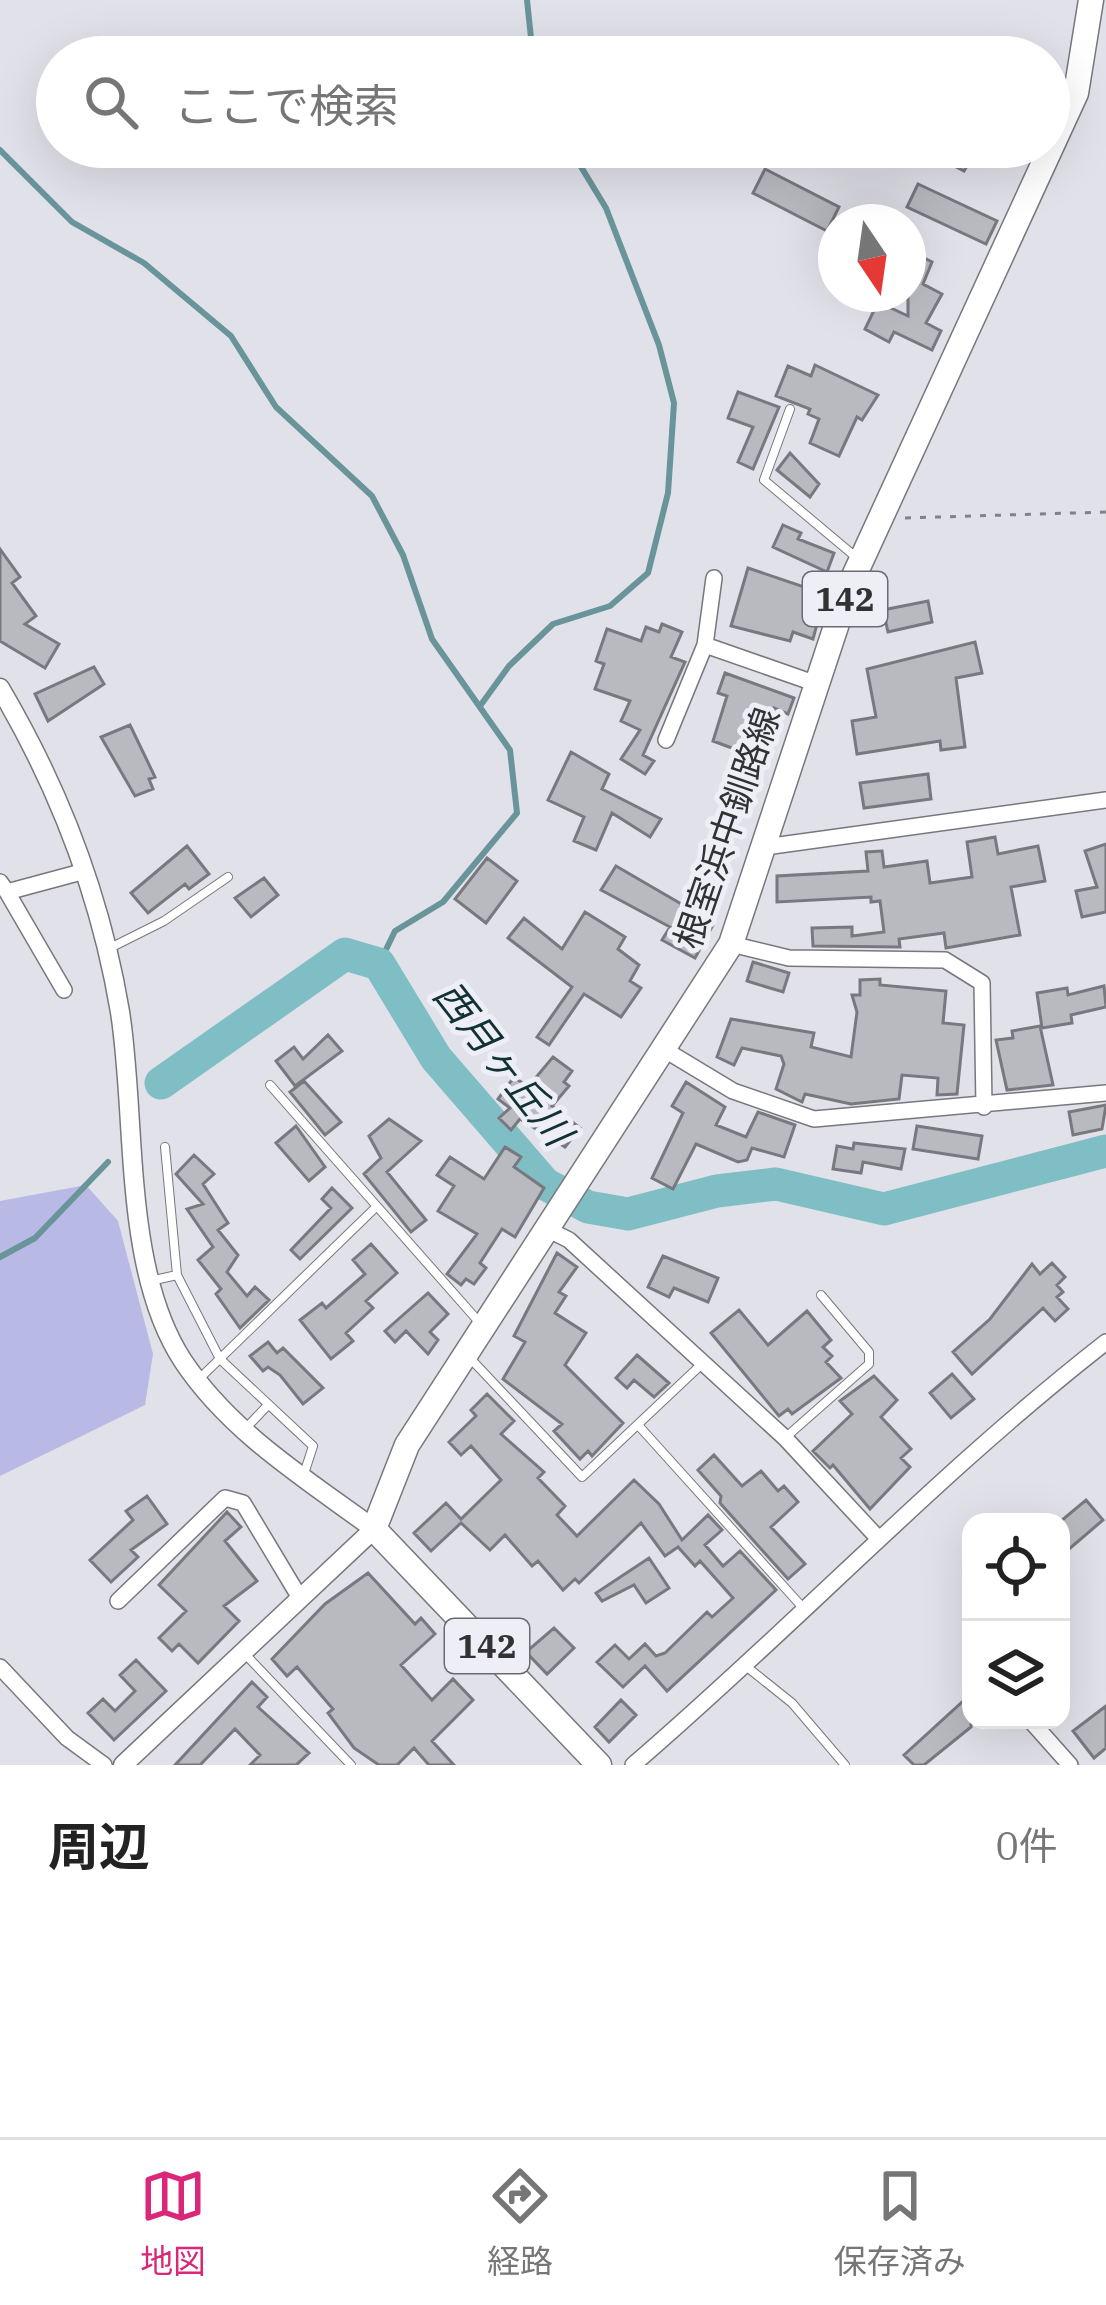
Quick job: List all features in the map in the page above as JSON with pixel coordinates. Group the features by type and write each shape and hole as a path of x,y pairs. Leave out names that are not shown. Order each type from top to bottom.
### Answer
{"main road":[{"name":"根室浜中釧路線","path":"1070,106 1091,0"},
{"name":"根室浜中釧路線","path":"374,1529 407,1444 731,944 814,683 861,561 1041,168"},
{"name":"142","path":"374,1529 599,1765"}],"street":[{"path":"666,740 705,646 714,578"},
{"path":"705,646 814,683"},
{"path":"0,688 31,741 85,871 107,950 128,1073 150,1281 169,1335 197,1380 243,1432 374,1529 123,1765"},
{"path":"765,847 1106,800"},
{"path":"64,990 3,887 85,871"},
{"path":"731,944 789,958 945,960 982,983 984,1107"},
{"path":"665,1050 733,1091 814,1119 1106,1093"},
{"path":"553,1219 569,1240 785,1438 878,1538"},
{"path":"633,1765 747,1667 1001,1424 1106,1342"},
{"path":"118,1601 225,1498 243,1503 300,1598"},
{"path":"0,1667 67,1738 104,1765"},
{"path":"1038,1729 1070,1765"}],"lane":[{"path":"790,410 764,480 861,561"},
{"path":"107,950 164,921 228,877"},
{"path":"270,1085 374,1209 484,1328"},
{"path":"165,1147 177,1275 220,1359 313,1446 304,1475"},
{"path":"197,1380 374,1209"},
{"path":"150,1281 177,1275"},
{"path":"785,1438 869,1364 868,1352 821,1295"},
{"path":"467,1355 582,1478 705,1360"},
{"path":"243,1432 267,1406"},
{"path":"638,1425 806,1611"},
{"path":"244,1653 351,1765"},
{"path":"747,1667 792,1703 845,1765"}],"path":[{"path":"880,519 1106,512"}],"shaded area":[{"path":"86,1185 118,1221 153,1354 145,1405 0,1476 0,1201"}],"building":[{"path":"765,169 833,204 818,204 818,226 753,193"},
{"path":"918,184 997,221 986,244 926,216 926,204 908,204"},
{"path":"926,286 942,294 926,323 941,331 932,350 894,332 889,342 865,329 873,312 908,316 908,312 926,312"},
{"path":"815,365 878,395 862,420 857,417 839,456 810,443 819,419 808,414 810,409 776,396 788,366 811,376"},
{"path":"738,392 779,407 753,469 738,462 753,427 728,418"},
{"path":"790,453 819,484 810,497 777,470"},
{"path":"783,525 801,533 798,539 834,553 827,572 773,547"},
{"path":"0,549 20,577 12,583 36,616 25,624 59,644 45,668 0,641"},
{"path":"748,568 825,594 813,639 793,632 790,641 731,626"},
{"path":"928,601 932,622 888,632 883,610"},
{"path":"662,624 682,632 671,657 685,662 643,755 654,761 645,774 621,759 640,730 621,721 630,701 595,689 604,664 596,661 607,629 641,641 646,627 659,632"},
{"path":"975,642 982,673 956,678 965,747 941,750 940,741 857,754 852,721 876,717 867,669"},
{"path":"94,667 104,684 48,721 35,694"},
{"path":"725,673 794,698 788,714 774,708 756,757 713,741 727,696 718,693"},
{"path":"130,725 155,777 149,779 153,789 135,796 101,737"},
{"path":"571,752 609,774 602,789 661,819 650,837 612,813 596,850 574,841 584,817 548,800"},
{"path":"928,774 931,799 864,808 860,783"},
{"path":"995,837 998,854 1038,846 1045,881 1011,887 1020,935 946,948 944,933 899,939 900,947 813,946 812,928 852,927 852,936 884,932 880,901 871,902 871,897 777,902 777,876 868,871 866,852 882,851 884,867 927,861 930,883 972,877 967,842"},
{"path":"1106,844 1106,912 1082,917 1076,891 1097,887 1085,851"},
{"path":"187,846 209,874 189,889 185,884 148,913 131,893"},
{"path":"487,858 517,881 486,923 455,899"},
{"path":"616,866 714,923 695,958 662,940 670,927 601,890"},
{"path":"264,878 278,895 251,917 235,898"},
{"path":"585,912 625,937 618,949 639,965 630,981 641,988 621,1017 584,994 549,1045 537,1037 572,987 508,938 524,918 562,949"},
{"path":"753,962 789,973 783,992 747,981"},
{"path":"880,979 880,985 946,991 943,1023 964,1025 957,1094 937,1095 938,1078 902,1075 899,1099 851,1104 805,1094 802,1102 776,1089 784,1064 781,1056 742,1048 734,1065 717,1057 731,1019 814,1033 811,1047 851,1057 857,1012 852,995 860,995 860,980"},
{"path":"1104,986 1106,1007 1071,1015 1072,1023 1042,1028 1037,993 1067,988 1068,995"},
{"path":"1040,1026 1053,1085 1007,1090 996,1040 1013,1038 1012,1031"},
{"path":"328,1035 342,1051 295,1086 276,1061 294,1047 303,1059"},
{"path":"553,1057 572,1071 564,1082 569,1086 552,1106 580,1128 565,1147 520,1119 511,1130 499,1118 510,1108 498,1099 514,1077 528,1087"},
{"path":"304,1081 341,1122 325,1135 290,1092"},
{"path":"686,1082 725,1107 716,1125 746,1137 758,1112 795,1125 784,1157 752,1148 747,1160 738,1162 696,1144 673,1189 652,1178 683,1113 672,1106"},
{"path":"1106,1105 1102,1129 1073,1135 1069,1112"},
{"path":"389,1119 421,1141 387,1172 426,1220 411,1232 364,1174 381,1158 369,1136"},
{"path":"296,1126 325,1167 309,1181 276,1143"},
{"path":"917,1126 982,1136 978,1159 913,1149"},
{"path":"854,1143 905,1149 901,1169 863,1162 861,1173 833,1169 837,1146 853,1149"},
{"path":"505,1147 521,1157 514,1167 544,1188 515,1237 502,1229 480,1263 486,1268 474,1284 466,1279 461,1285 447,1274 477,1234 438,1211 454,1186 437,1175 450,1157 484,1179"},
{"path":"194,1155 214,1174 203,1184 228,1223 218,1230 238,1255 227,1272 247,1296 255,1287 269,1300 240,1328 216,1294 221,1289 198,1260 213,1247 187,1209 203,1204 176,1174"},
{"path":"332,1188 352,1208 300,1259 291,1250 331,1208 322,1199"},
{"path":"371,1244 397,1273 366,1301 373,1308 346,1333 353,1341 331,1359 300,1320 322,1303 326,1308 365,1274 353,1260"},
{"path":"557,1253 577,1267 559,1292 566,1296 555,1313 586,1333 565,1365 623,1423 592,1456 588,1451 580,1459 554,1431 562,1424 503,1379 525,1342 514,1336"},
{"path":"663,1256 718,1278 708,1302 674,1288 669,1297 648,1287"},
{"path":"1052,1263 1065,1277 1057,1285 1063,1292 1057,1297 1068,1309 1055,1321 1043,1308 972,1374 953,1352 990,1319 1032,1264 1040,1274"},
{"path":"428,1293 448,1314 430,1332 438,1340 428,1354 406,1331 395,1342 385,1331"},
{"path":"739,1310 768,1345 807,1311 831,1340 823,1347 832,1356 826,1362 841,1378 792,1414 788,1409 779,1416 711,1333"},
{"path":"268,1342 277,1353 283,1348 323,1388 303,1404 280,1375 268,1367 263,1371 250,1356"},
{"path":"637,1355 669,1383 654,1397 634,1380 627,1388 616,1378"},
{"path":"952,1374 974,1399 951,1418 930,1393"},
{"path":"874,1376 897,1400 881,1417 911,1449 901,1458 910,1467 870,1509 833,1465 830,1468 813,1451 852,1414 840,1401"},
{"path":"487,1394 514,1421 501,1434 544,1472 538,1478 565,1506 557,1515 577,1536 634,1480 659,1504 682,1540 708,1515 722,1530 705,1545 723,1566 740,1551 776,1590 667,1691 645,1666 623,1687 597,1662 615,1645 629,1659 645,1644 656,1656 665,1653 707,1612 712,1617 733,1598 700,1561 695,1566 678,1547 665,1556 641,1523 579,1583 575,1579 563,1590 538,1561 532,1566 505,1535 490,1550 461,1523 431,1551 414,1533 446,1503 461,1519 501,1480 471,1446 461,1455 449,1442 476,1416 471,1410"},
{"path":"714,1455 742,1486 761,1471 778,1491 784,1486 798,1502 771,1527 805,1564 788,1579 720,1503 721,1496 698,1470"},
{"path":"147,1496 167,1524 131,1550 138,1557 111,1582 90,1560 133,1520 126,1511"},
{"path":"1086,1500 1103,1520 1070,1548 1070,1513"},
{"path":"227,1512 241,1527 225,1541 257,1581 224,1606 239,1621 198,1663 179,1644 172,1651 159,1638 186,1611 159,1585"},
{"path":"649,1558 669,1588 646,1603 634,1585 602,1601 596,1593"},
{"path":"368,1573 415,1624 421,1618 435,1634 401,1665 432,1700 453,1679 473,1700 432,1741 454,1765 429,1765 414,1748 397,1765 379,1765 354,1748 328,1713 333,1709 297,1667 287,1676 272,1659 325,1604"},
{"path":"554,1628 574,1648 547,1674 526,1652"},
{"path":"136,1660 166,1691 114,1740 88,1713 103,1699 115,1711 135,1691 120,1675"},
{"path":"252,1682 267,1697 258,1707 309,1753 296,1765 250,1765 260,1755 235,1729 200,1765 175,1765"},
{"path":"621,1700 636,1715 609,1742 595,1727"},
{"path":"962,1702 962,1729 969,1729 924,1765 914,1765 904,1755"},
{"path":"1106,1706 1106,1748 1094,1758 1073,1731"}],"waterway":[{"path":"527,0 531,36"},
{"path":"0,150 72,222 144,263 231,336 276,407 372,496 403,555 432,639 510,750 517,813 443,902 395,931 379,964"},
{"path":"480,706 509,666 553,624 610,606 648,573 668,493 674,403 659,345 606,208 582,168"},
{"name":"西月ヶ丘川","path":"161,1083 345,954 379,964 436,1058 545,1184 588,1207 628,1214 717,1191 776,1184 884,1209 1106,1151"},
{"name":"西月ヶ丘川","path":"0,1257 35,1238 108,1162"}]}
